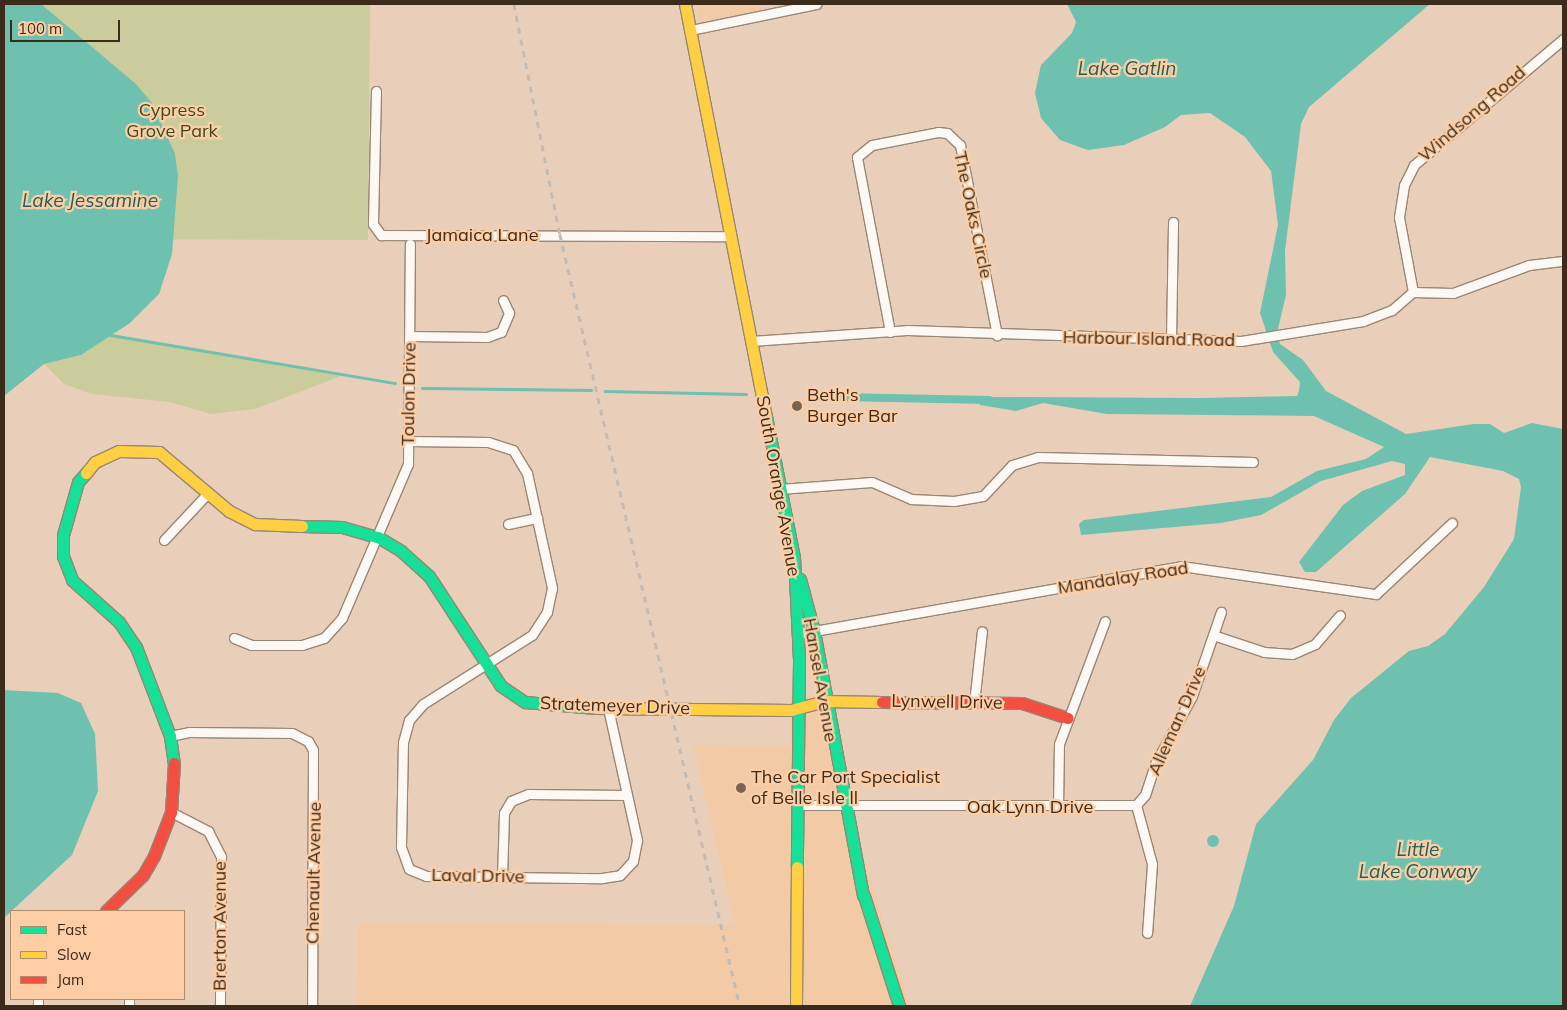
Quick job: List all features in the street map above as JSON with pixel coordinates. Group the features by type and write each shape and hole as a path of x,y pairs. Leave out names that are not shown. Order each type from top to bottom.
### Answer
{"street":[{"name":"South Orange Avenue","path":"686,4 794,557 798,710 796,1006"},
{"path":"690,30 816,4"},
{"name":"Windsong Road","path":"1413,292 1399,217 1404,185 1414,165 1563,39"},
{"name":"Jamaica Lane","path":"376,91 373,224 381,235 731,236"},
{"name":"The Oaks Circle","path":"890,332 857,157 872,144 938,132 947,133 960,146 997,335"},
{"path":"1172,340 1173,222"},
{"name":"Toulon Drive","path":"234,638 251,645 288,646 324,638 342,618 403,479 409,441 410,244"},
{"path":"1413,292 1453,292 1529,266 1563,261"},
{"name":"Harbour Island Road","path":"752,341 797,334 890,332 1215,342 1279,336 1363,321 1392,310 1413,292"},
{"path":"410,336 487,337 501,332 509,313 504,300"},
{"name":"Laval Drive","path":"409,441 488,442 513,450 527,473 550,576 547,612 532,635 423,704 409,720 403,742 402,856 409,869 426,876 620,875 637,850 608,708"},
{"name":"Stratemeyer Drive","path":"107,910 143,876 171,812 176,774 170,736 128,634 83,592 66,569 63,535 78,482 94,462 118,451 159,452 208,494 255,524 342,526 378,537 429,576 501,686 525,702 608,708 798,710"},
{"path":"780,489 872,482 911,499 954,501 983,496 1012,465 1032,457 1253,462"},
{"path":"164,540 208,494"},
{"path":"508,524 537,518"},
{"name":"Mandalay Road","path":"797,634 1181,566 1376,594 1452,523"},
{"name":"Hansel Avenue","path":"794,557 814,631 824,701 843,806 864,896 899,1006"},
{"name":"Alleman Drive","path":"1139,803 1154,764 1192,696 1221,612"},
{"path":"1213,634 1264,652 1292,654 1315,644 1340,616"},
{"path":"1058,807 1059,744 1105,621"},
{"path":"974,702 982,631"},
{"name":"Lynwell Drive","path":"798,710 824,701 1022,703 1068,718"},
{"name":"Chenault Avenue","path":"170,736 189,732 292,733 308,741 315,757 312,1006"},
{"path":"502,877 504,813 511,801 528,794 626,795"},
{"path":"1139,803 1152,864 1147,933"},
{"name":"Oak Lynn Drive","path":"797,805 1058,807 1139,803"},
{"name":"Brerton Avenue","path":"171,812 208,831 222,857 220,1006"}],"shaded area":[{"path":"696,4 762,4 764,12 700,24"},
{"path":"790,695 830,695 863,854 910,1006 357,1006 358,923 735,925 693,745 790,746"}],"green space":[{"name":"Cypress Grove Park","path":"4,4 370,4 368,240 4,239"},
{"path":"111,335 288,365 341,376 255,409 211,414 170,402 92,394 64,384 44,364 81,355"}],"water":[{"name":"Lake Jessamine","path":"4,4 41,4 136,84 152,103 175,154 178,176 172,254 159,294 130,323 81,355 44,364 4,396"},
{"name":"Little Lake Conway","path":"1067,4 1430,4 1309,107 1301,124 1285,251 1286,295 1277,333 1280,344 1303,360 1326,391 1406,434 1474,424 1490,424 1504,433 1532,423 1563,429 1563,1006 1190,1006 1234,906 1256,824 1313,760 1334,720 1351,698 1409,651 1428,646 1445,634 1484,587 1514,539 1521,487 1519,479 1503,471 1430,457 1405,494 1316,572 1305,572 1299,562 1343,505 1362,491 1405,475 1405,464 1392,461 1321,481 1261,515 1221,523 1081,535 1079,524 1084,520 1271,497 1317,471 1366,459 1384,447 1314,416 1107,414 1043,403 1016,411 980,405 979,399 993,397 1199,398 1297,396 1299,391 1300,382 1273,352 1260,313 1278,225 1271,171 1245,137 1210,113 1181,115 1165,127 1124,145 1088,150 1060,140 1041,118 1035,93 1041,65 1072,33 1076,22"},
{"path":"4,690 58,693 81,703 95,734 98,791 72,855 13,910 10,910 4,918"},
{"path":"1213,835 1219,841 1213,847 1207,841"}],"waterway":[{"path":"111,335 395,383"},
{"path":"422,388 591,390"},
{"path":"605,391 746,394"},
{"path":"839,397 989,400"}],"railway":[{"path":"514,4 560,234 740,1006"}],"traffic: fast":[{"path":"766,416 794,557 799,661 797,867"},
{"path":"86,473 78,482 63,535 63,556 72,580 119,622 136,647 170,736 174,763"},
{"path":"302,526 342,527 378,537 401,551 429,576 501,686 525,702 596,708"},
{"path":"800,579 814,631 863,895"},
{"path":"864,896 899,1006"}],"traffic: slow":[{"path":"685,4 766,416"},
{"path":"86,473 95,462 119,451 159,452 229,511 255,524 302,526"},
{"path":"596,708 791,710 824,701 882,702"},
{"path":"796,1006 797,867"}],"traffic: jam":[{"path":"882,702 1022,703 1068,718"},
{"path":"107,910 143,875 154,856 171,812 174,763"}],"place":[{"name":"Beth's Burger Bar","path":"797,406"},
{"name":"The Car Port Specialist of Belle Isle ll","path":"741,788"}],"water label":[{"name":"Lake Gatlin","path":"1127,69"}]}
